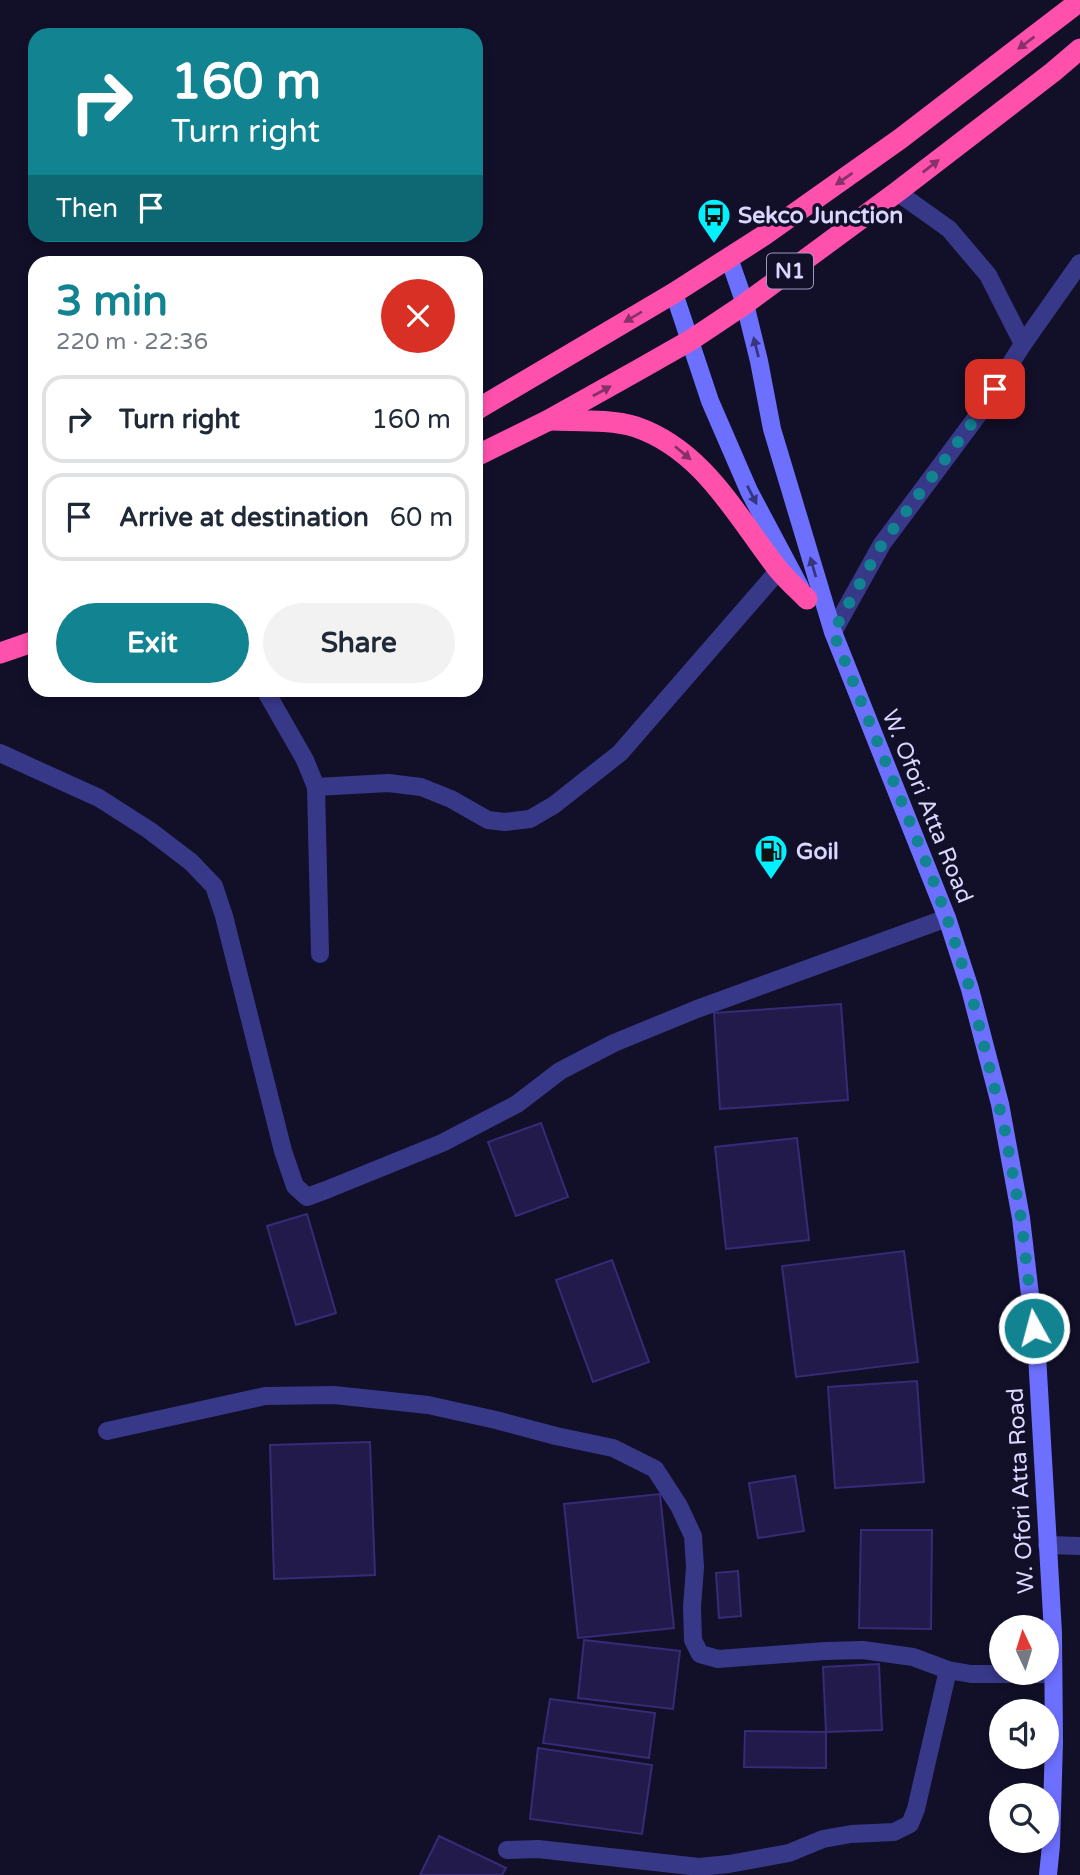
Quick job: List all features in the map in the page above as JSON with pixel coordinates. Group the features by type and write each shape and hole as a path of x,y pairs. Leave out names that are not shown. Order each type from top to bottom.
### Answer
{"highway":[{"name":"N1","path":"483,406 674,293 764,236 900,139 1080,1"},
{"name":"N1","path":"483,453 549,420 691,340 745,304 897,192 1080,49"},
{"path":"549,420 596,421 634,426 670,443 720,489 779,570 807,599"},
{"path":"6,651 28,642"}],"main road":[{"name":"W. Ofori Atta Road","path":"729,258 745,304 772,429 833,632 947,918 970,989 1000,1104 1021,1218 1037,1355 1052,1615"},
{"name":"W. Ofori Atta Road","path":"674,293 710,401 750,491 807,599 833,632"},
{"name":"W. Ofori Atta Road","path":"1048,1875 1051,1845 1053,1685"}],"street":[{"path":"897,192 949,229 988,275 1023,344"},
{"path":"833,632 882,544 981,411 1023,344 1080,263"},
{"path":"316,787 388,783 421,787 451,799 488,820 505,822 530,819 554,805 620,753 779,570"},
{"path":"269,697 305,760 316,787 320,954"},
{"path":"0,753 99,798 149,830 191,862 214,886 224,916 283,1151 295,1186 307,1196 442,1143 517,1104 560,1072 614,1043 947,918"},
{"path":"107,1431 265,1396 334,1395 428,1405 613,1448 655,1469 679,1506 693,1536 693,1640 700,1654 718,1658 863,1650 913,1657 948,1670 989,1674"},
{"path":"1047,1545 1080,1546"},
{"path":"508,1850 538,1849 699,1867 789,1853 823,1839 851,1834 894,1832 910,1825 916,1810 948,1670"}],"building":[{"path":"841,1004 848,1100 720,1109 714,1013"},
{"path":"541,1123 568,1197 516,1216 488,1142"},
{"path":"797,1138 809,1240 726,1249 715,1147"},
{"path":"307,1214 336,1313 296,1325 267,1226"},
{"path":"904,1251 918,1362 796,1377 782,1266"},
{"path":"612,1260 649,1362 593,1382 556,1280"},
{"path":"917,1381 924,1482 835,1488 828,1387"},
{"path":"370,1442 375,1575 274,1579 270,1445"},
{"path":"795,1476 804,1531 758,1538 749,1483"},
{"path":"660,1494 674,1628 578,1638 564,1504"},
{"path":"861,1530 932,1530 931,1629 859,1628"},
{"path":"738,1571 741,1616 719,1618 716,1573"},
{"path":"584,1640 680,1651 673,1709 578,1698"},
{"path":"879,1664 882,1730 826,1732 823,1667"},
{"path":"550,1699 655,1713 649,1758 543,1743"},
{"path":"745,1731 826,1732 826,1768 744,1767"},
{"path":"538,1748 652,1765 642,1834 530,1819"},
{"path":"439,1836 506,1868 502,1875 420,1875"}],"place":[{"name":"Sekco Junction","path":"714,245"},
{"name":"Goil","path":"771,881"}],"route":[{"path":"995,389 882,544 833,632 930,872 970,989 1000,1104 1021,1218 1034,1328"}]}
